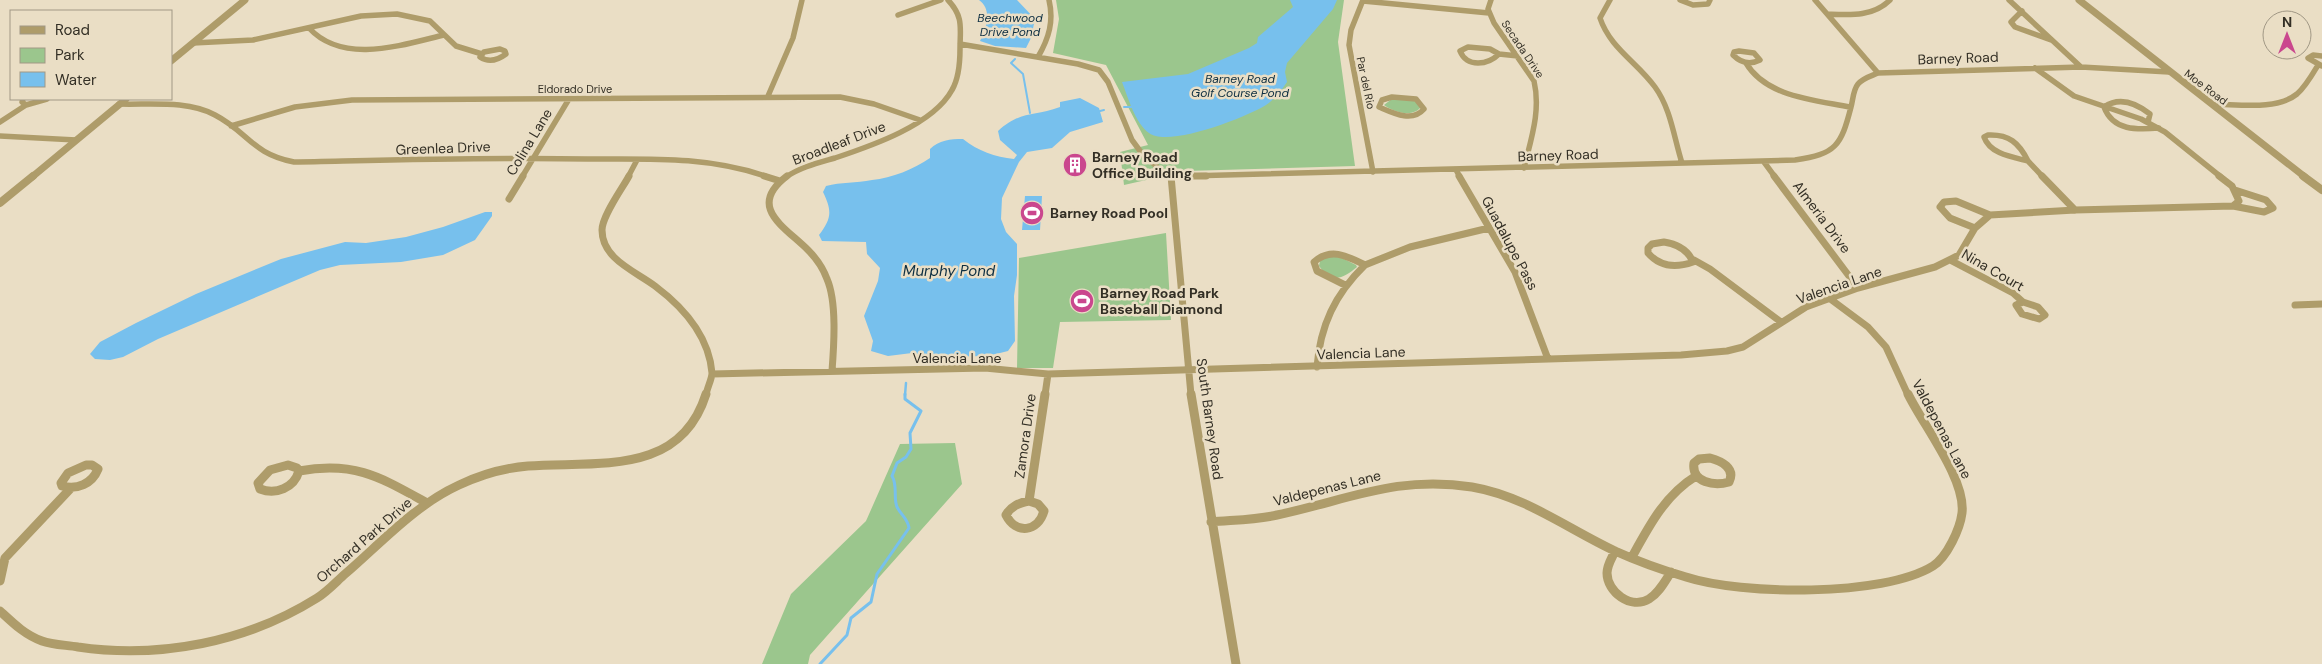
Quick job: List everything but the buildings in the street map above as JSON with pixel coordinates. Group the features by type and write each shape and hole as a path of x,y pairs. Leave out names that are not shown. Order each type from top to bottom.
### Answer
{"street":[{"path":"172,60 245,0"},
{"path":"768,96 792,44 800,21 802,0"},
{"path":"898,15 941,0"},
{"name":"Broadleaf Drive","path":"832,371 829,283 809,251 785,232 772,217 769,201 780,181 804,168 872,146 920,120 936,108 952,91 959,65 962,16 948,0"},
{"path":"1038,57 1048,41 1052,22 1050,0"},
{"name":"Secada Drive","path":"1491,0 1489,13 1534,81 1538,99 1524,168"},
{"path":"1610,0 1600,18 1601,24 1610,38 1646,76 1661,97 1682,163"},
{"path":"1680,0 1699,6 1708,4 1710,0"},
{"path":"1815,0 1878,73"},
{"path":"1828,14 1870,13 1883,8 1890,0"},
{"path":"2009,0 2081,67"},
{"name":"Moe Road","path":"2079,0 2322,190"},
{"path":"1363,1 1489,13"},
{"name":"Par del Rio","path":"1363,1 1349,40 1353,73 1362,107 1373,172"},
{"path":"2022,11 2011,22 2014,27 2056,42"},
{"path":"193,43 251,41 368,15 403,14 415,16 436,24 444,35 461,49 482,54"},
{"path":"309,28 321,40 348,48 385,48 444,35"},
{"path":"960,44 1038,57 1099,70 1108,82 1133,141 1152,164 1161,172 1171,176"},
{"path":"1498,54 1486,63 1473,62 1462,58 1460,51 1468,47 1479,47 1498,54 1518,56"},
{"path":"2212,104 2274,103 2289,99 2300,92 2320,65 2308,58 2310,56 2322,56"},
{"path":"1746,63 1752,75 1782,90 1850,107"},
{"name":"Barney Road","path":"1171,176 1764,162 1814,157 1834,148 1840,139 1856,86 1862,80 1878,73 2081,67 2169,72"},
{"path":"1975,228 1944,214 1940,207 1944,202 1956,201 1990,215 2074,210 2233,206 2264,212 2272,208 2271,204 2258,196 2235,190 2159,128 2148,122 2073,95 2035,68"},
{"name":"Eldorado Drive","path":"231,126 280,110 330,102 392,99 768,96 849,98 920,120"},
{"path":"1362,107 1379,107 1409,116 1417,115 1424,109 1421,101 1416,98 1401,96 1386,99 1381,102 1379,107"},
{"name":"Colina Lane","path":"509,198 569,99"},
{"path":"0,122 25,102 40,100"},
{"path":"0,202 125,100"},
{"path":"2104,107 2114,102 2133,104 2150,114 2148,122"},
{"name":"Greenlea Drive","path":"119,104 187,108 204,111 231,126 262,152 294,162 534,158 694,160 720,162 780,181"},
{"path":"2104,107 2107,117 2121,125 2133,128 2159,128"},
{"path":"2028,161 1996,150 1986,143 1984,137 2002,135 2012,139 2020,146 2028,161 2074,210"},
{"path":"2,138 76,140"},
{"path":"636,160 606,218 602,229 604,244 615,259 655,286 678,306 696,326 702,336 712,374"},
{"name":"Almeria Drive","path":"1764,162 1858,288"},
{"name":"Guadalupe Pass","path":"1456,170 1515,272 1548,359"},
{"name":"South Barney Road","path":"1171,176 1188,369 1211,522 1230,609 1236,664"},
{"path":"2233,206 2238,200 2235,190"},
{"name":"Valencia Lane","path":"712,374 985,368 1048,374 1681,355 1726,351 1750,344 1806,307 1828,298 1935,267 1950,260 1964,249 1975,228 1990,215"},
{"path":"1317,366 1318,346 1324,324 1345,285 1365,266 1408,247 1437,238 1489,228"},
{"path":"1694,260 1692,263 1679,266 1664,265 1652,259 1648,253 1648,248 1655,243 1672,243 1781,322"},
{"path":"1345,285 1317,271 1314,262 1318,256 1336,253 1365,266"},
{"name":"Nina Court","path":"1950,260 2013,293 2023,302"},
{"name":"Valdepenas Lane","path":"1211,522 1275,516 1381,488 1412,484 1448,484 1476,488 1523,503 1632,558 1671,572 1723,584 1775,589 1834,589 1905,578 1934,565 1949,549 1962,514 1961,497 1952,471 1918,415 1886,347 1868,327 1828,298"},
{"path":"2294,305 2322,304"},
{"name":"Orchard Park Drive","path":"0,612 20,630 43,642 99,650 181,648 243,633 278,620 319,597 427,503 458,485 495,471 526,466 629,461 662,451 685,432 702,406 712,374"},
{"name":"Zamora Drive","path":"1029,501 1048,374"},
{"path":"299,471 317,467 350,467 369,472 427,503"},
{"path":"1632,558 1647,530 1663,507 1684,482 1696,476"},
{"path":"0,581 3,558 71,488"},
{"path":"1616,551 1608,567 1608,581 1614,591 1622,598 1640,603 1647,601 1671,572"}],"green space":[{"path":"1056,0 1344,0 1338,42 1355,166 1186,171 1124,185 1120,152 1148,145 1106,65 1053,53 1059,19"},
{"path":"1393,98 1414,99 1422,105 1414,112 1398,112 1384,105"},
{"path":"1166,233 1171,320 1060,322 1053,368 1017,368 1019,258"},
{"path":"1327,256 1338,256 1357,267 1342,277 1333,277 1324,272 1319,266 1320,261"},
{"path":"955,443 962,484 810,655 808,664 762,664 791,594 866,521 900,444"}],"water":[{"name":"Beechwood Drive Pond","path":"979,0 1017,0 1035,19 1031,38 1026,48 995,46 980,41 986,25 987,14 986,9"},
{"name":"Barney Road Golf Course Pond","path":"1290,0 1337,0 1333,9 1287,63 1285,72 1287,82 1272,100 1242,117 1189,134 1159,137 1144,129 1132,109 1122,82 1188,74 1249,48 1257,43 1258,37 1293,7"},
{"name":"Murphy Pond","path":"1080,98 1099,108 1103,122 1070,132 1052,148 1027,152 1019,162 1002,198 1001,219 1006,232 1017,244 1017,275 1014,296 1015,341 1008,351 988,356 934,357 912,353 888,356 871,351 873,341 864,316 878,281 880,268 867,254 866,242 822,241 819,235 826,224 829,214 828,204 823,192 826,186 880,179 902,172 930,158 930,149 941,142 949,140 963,139 987,153 1014,159 1017,155 1000,140 998,131 1006,124 1021,117 1051,110 1060,107 1060,102"},
{"name":"Barney Road Pool","path":"1025,196 1042,196 1040,230 1022,230"},
{"path":"485,212 492,212 492,216 475,240 443,255 401,262 340,265 320,270 158,339 123,357 110,360 95,359 90,354 100,342 136,323 196,294 281,259 345,242 366,243 406,237 443,227"}],"waterway":[{"path":"1015,59 1011,63 1023,74 1030,113"},
{"path":"1124,107 1133,107"},
{"path":"1100,111 1104,110"},
{"path":"905,395 906,383"},
{"path":"820,664 847,635 851,618 871,602 877,574 909,528 897,507 895,484 892,476 897,463 906,457 911,449 910,433 921,411 905,399 905,395"}],"place":[{"name":"Barney Road Office Building","path":"1075,165"},
{"name":"Barney Road Pool","path":"1032,213"},
{"name":"Barney Road Park Baseball Diamond","path":"1082,301"}]}
